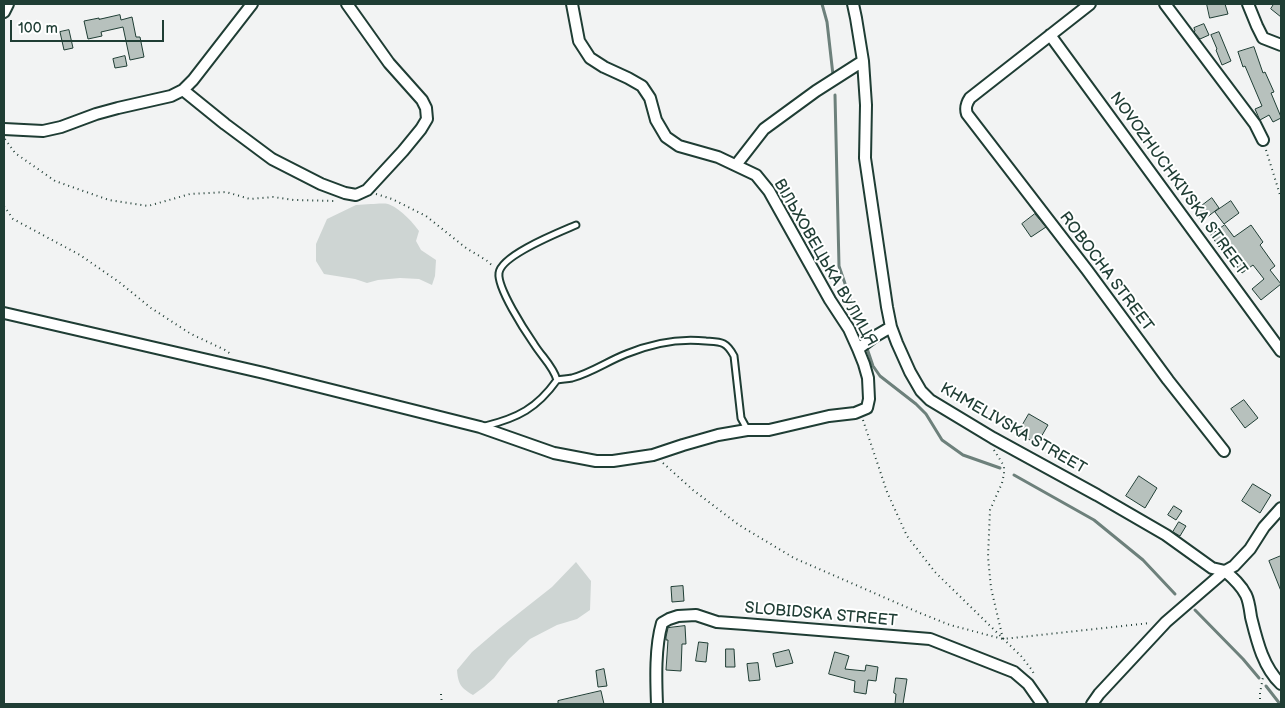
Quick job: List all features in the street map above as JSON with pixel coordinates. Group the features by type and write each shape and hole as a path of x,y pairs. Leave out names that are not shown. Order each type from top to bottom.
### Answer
{"street":[{"path":"4,12 8,4"},
{"path":"4,129 43,131 61,127 110,110 171,96 183,90 193,80 252,4"},
{"path":"183,90 272,159 321,184 345,193 356,195 367,190 422,129 427,119 426,108 422,100 389,63 348,4"},
{"name":"ВІЛЬХОВЕЦЬКА ВУЛИЦЯ","path":"572,4 579,42 590,58 642,86 650,98 656,120 666,137 679,146 718,157 756,175 770,191 830,300 860,347 868,378 869,399 867,408 860,411"},
{"name":"KHMELIVSKA STREET","path":"853,4 863,61 866,105 865,158 891,327 910,372 921,391 930,400 992,438 1166,535 1212,568 1225,571"},
{"path":"1050,36 1090,4"},
{"path":"1166,4 1254,124 1263,140"},
{"path":"1248,4 1263,38 1281,45"},
{"name":"ROBOCHA STREET","path":"1050,36 970,98 967,102 967,114 1224,451"},
{"name":"NOVOZHUCHKIVSKA STREET","path":"1050,36 1281,351"},
{"path":"736,165 764,129 816,91 863,61"},
{"path":"4,313 264,373 480,427 554,453 596,461 613,461 653,455 718,435 748,430 768,430 860,411"},
{"path":"860,347 874,336 891,327"},
{"path":"1092,704 1099,694 1166,622 1225,571 1234,566 1250,549 1281,508"},
{"path":"1225,571 1238,583 1246,596 1254,631 1265,663 1281,684"},
{"name":"SLOBIDSKA STREET","path":"657,704 656,681 659,632 662,623 678,616 696,615 717,622 930,639 1014,672 1028,684 1042,704"}],"lane":[{"path":"557,380 554,370 536,347 513,311 499,281 499,271 512,257 536,243 576,226"},
{"path":"480,427 506,421 532,407 547,394 557,380 573,378 627,353 660,343 696,340 721,342 729,346 734,356 741,418 748,430"}],"path":[{"path":"4,138 15,153 55,181 109,200 148,206 190,194 226,192 250,199 273,197 318,201 341,200 356,195"},
{"path":"1263,140 1281,198"},
{"path":"367,190 426,216 499,271"},
{"path":"4,206 12,219 80,254 151,308 191,334 225,350 238,359"},
{"path":"860,411 887,492 907,536 935,572 1021,656 1032,670 1034,676"},
{"path":"992,438 995,452 1004,466 1004,474 990,510 988,557 991,588 1003,639"},
{"path":"653,455 693,490 739,525 794,558 920,613 957,627 1003,639 1166,622"},
{"path":"1260,704 1265,663"},
{"path":"441,694 442,704"}],"shaded area":[{"path":"386,204 396,208 416,227 419,231 416,241 421,250 436,260 435,276 432,285 419,279 400,278 367,283 324,274 316,261 316,244 327,219 356,205"},
{"path":"576,562 591,581 590,610 577,619 557,625 530,639 484,687 473,695 466,690 459,682 457,670 472,652 552,587"}],"building":[{"path":"1207,4 1225,4 1228,14 1210,18"},
{"path":"1274,4 1281,4 1281,17 1271,9"},
{"path":"120,15 121,20 132,17 136,37 140,37 144,57 130,60 123,27 101,32 102,36 88,39 84,21"},
{"path":"1204,24 1209,35 1200,39 1194,32 1194,28"},
{"path":"69,30 73,48 64,50 60,32"},
{"path":"1219,32 1231,61 1222,65 1211,35"},
{"path":"1254,47 1263,73 1265,72 1274,92 1271,93 1281,117 1273,122 1269,115 1260,120 1255,109 1262,106 1245,66 1243,67 1238,52"},
{"path":"125,56 127,66 115,68 113,59"},
{"path":"1212,198 1219,208 1202,221 1195,211"},
{"path":"1231,201 1239,213 1224,224 1215,212"},
{"path":"1035,214 1046,227 1031,237 1022,224"},
{"path":"1225,225 1234,237 1251,225 1263,242 1260,245 1275,266 1270,270 1281,284 1261,300 1252,289 1264,279 1253,265 1242,273 1211,235"},
{"path":"1244,400 1258,418 1245,428 1231,409"},
{"path":"1029,414 1048,425 1037,444 1018,433"},
{"path":"1139,476 1157,488 1145,508 1126,496"},
{"path":"1253,484 1271,495 1260,513 1242,501"},
{"path":"1174,506 1182,511 1176,520 1168,515"},
{"path":"1179,522 1186,526 1180,536 1173,532"},
{"path":"1281,556 1281,591 1269,561"},
{"path":"683,586 684,601 672,602 671,587"},
{"path":"685,626 686,644 682,644 681,671 666,670 668,640 666,640 666,637 668,628"},
{"path":"699,642 708,643 706,662 696,661"},
{"path":"726,649 734,649 735,667 726,667"},
{"path":"789,650 793,663 776,667 773,654"},
{"path":"835,652 849,656 845,669 865,671 866,665 878,667 876,681 868,680 866,694 854,692 855,681 829,674"},
{"path":"758,663 760,680 749,681 747,664"},
{"path":"604,669 607,686 598,687 596,671"},
{"path":"896,678 907,679 903,704 895,704"},
{"path":"601,691 604,704 558,704 558,701"}],"waterway":[{"path":"822,4 827,22 833,75"},
{"path":"835,95 839,266 873,366 880,376 926,414 942,440 963,455 1000,468"},
{"path":"1014,475 1094,520 1143,560 1175,594"},
{"path":"1195,610 1259,678"},
{"path":"1266,686 1280,704"}]}
